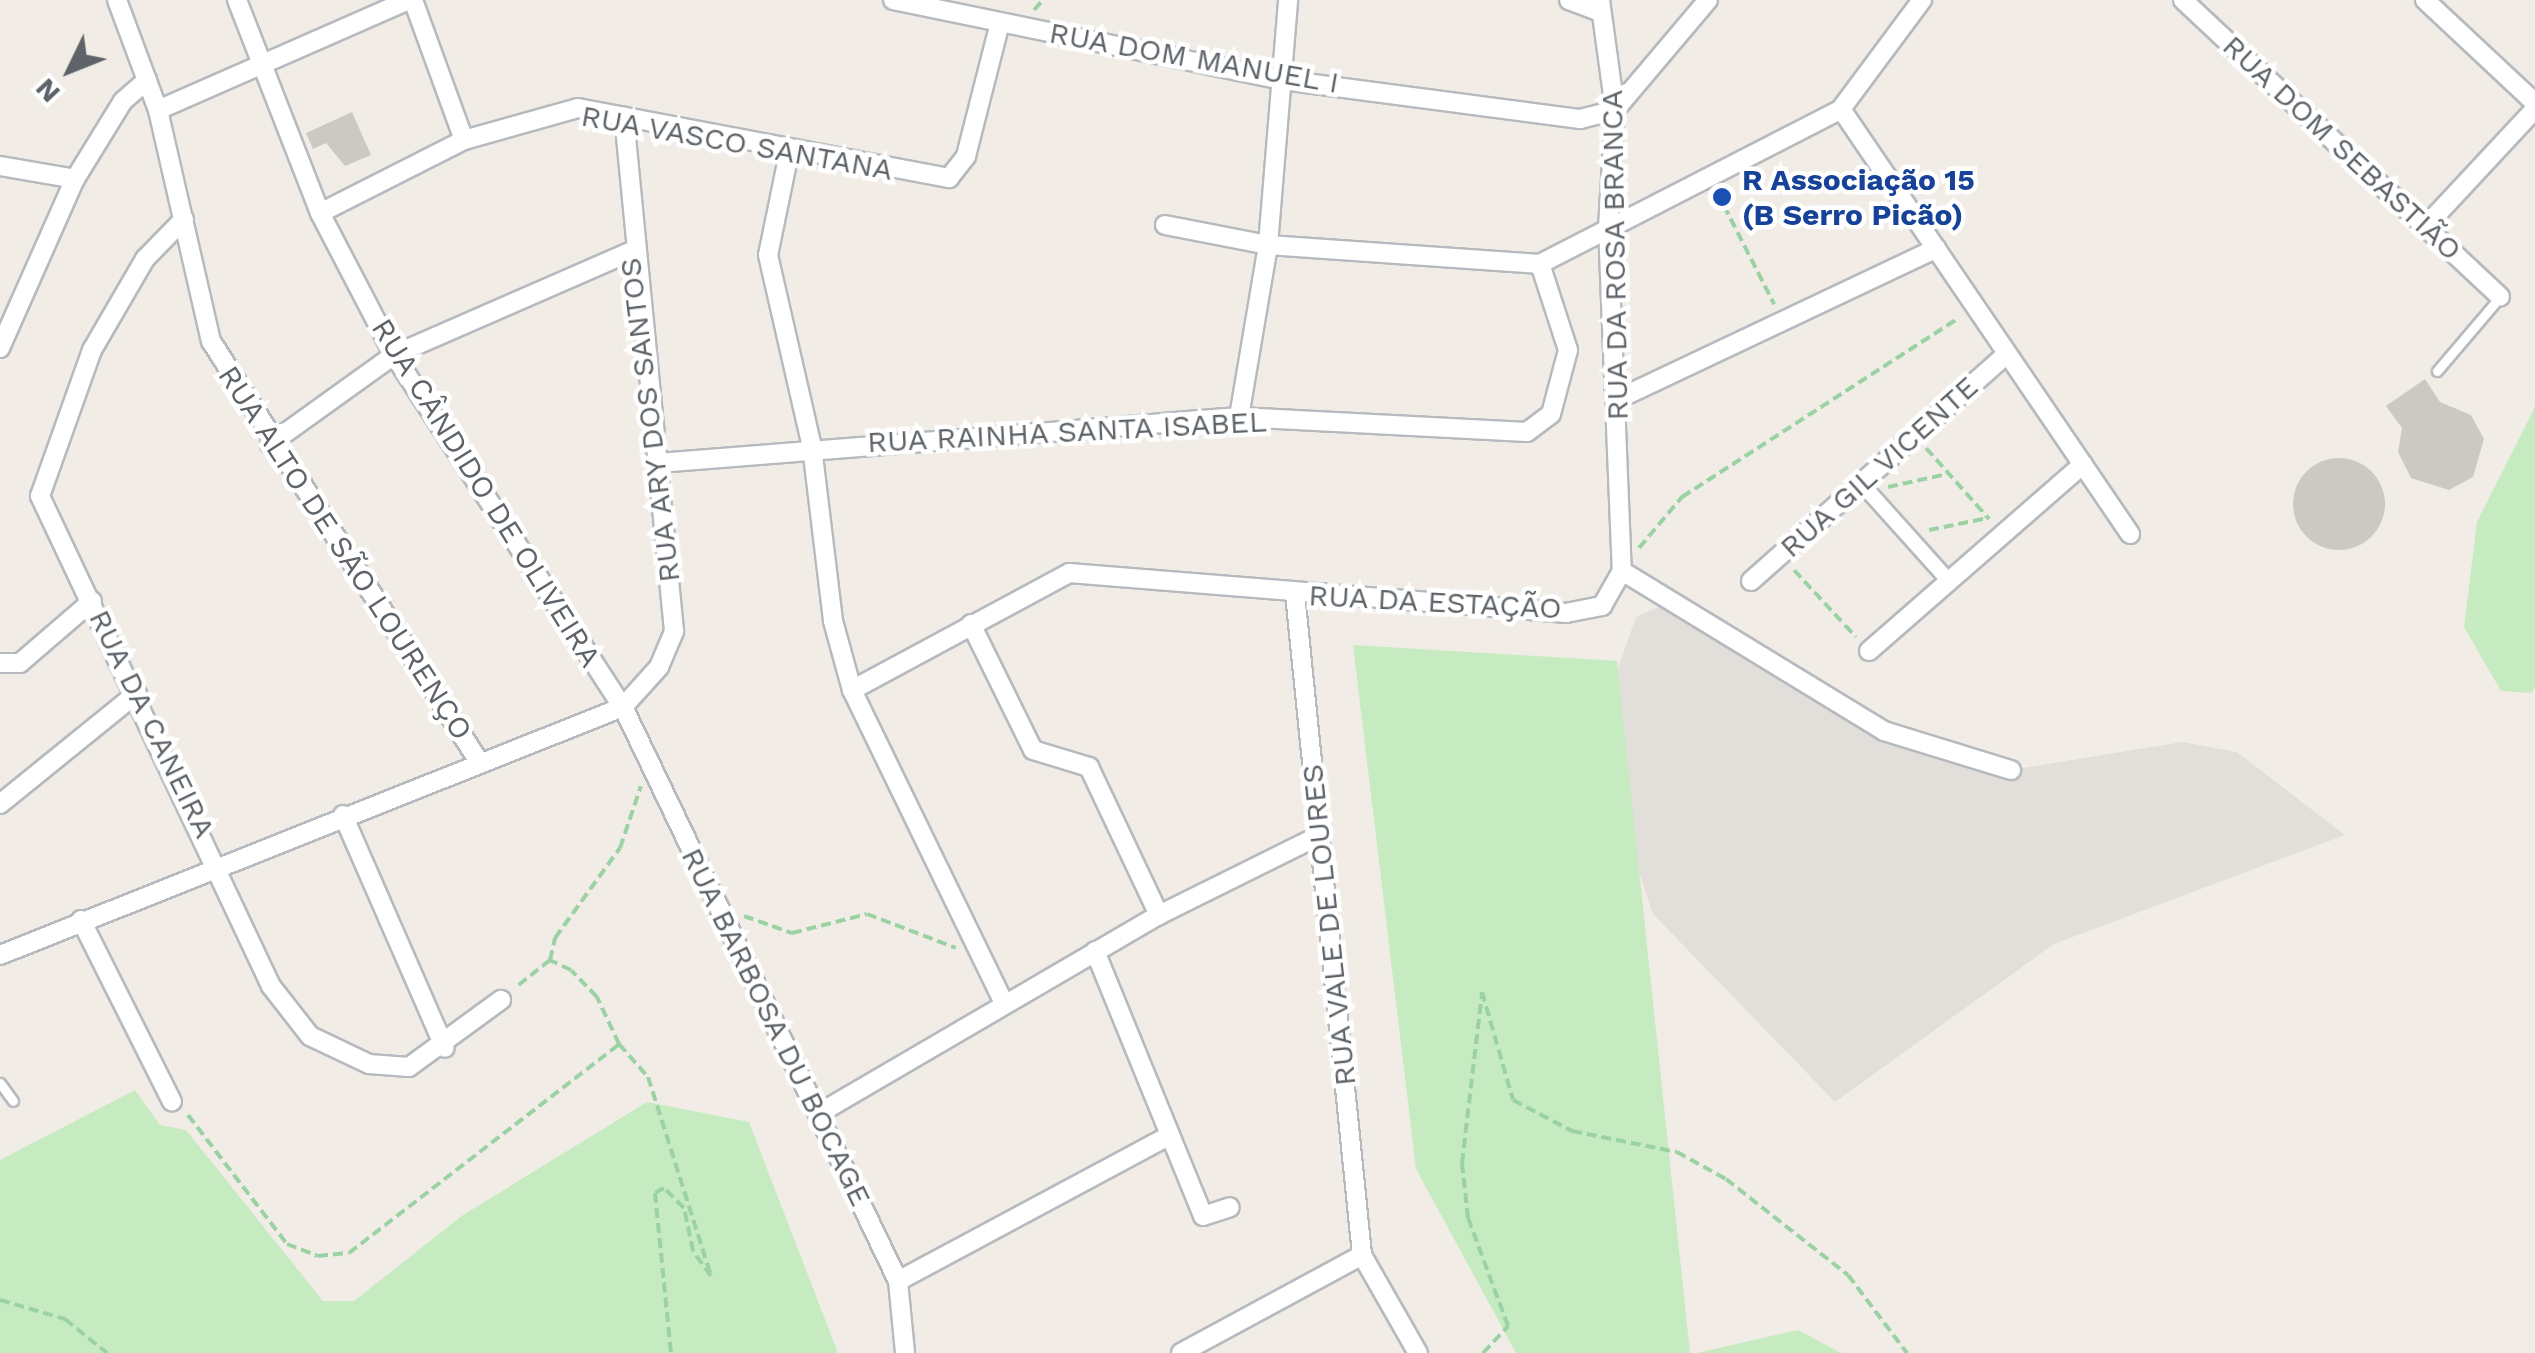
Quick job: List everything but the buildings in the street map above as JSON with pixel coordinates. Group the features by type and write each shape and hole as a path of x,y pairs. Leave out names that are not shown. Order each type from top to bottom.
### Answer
{"street":[{"name":"RUA ALTO DE SÃO LOURENÇO","path":"117,0 158,110 184,219 187,266 211,341 270,444 478,760"},
{"name":"RUA CÂNDIDO DE OLIVEIRA","path":"237,0 320,213 394,355 623,707"},
{"path":"158,110 262,61 410,0 464,140"},
{"name":"RUA DOM MANUEL I","path":"893,0 1283,80 1580,119 1615,110"},
{"path":"1569,0 1601,6"},
{"path":"1615,110 1708,0"},
{"path":"1165,225 1268,245 1540,264 1608,226 1712,181 1841,109 1922,0"},
{"name":"RUA DOM SEBASTIÃO","path":"2183,0 2500,296"},
{"path":"2425,0 2535,106 2426,226"},
{"path":"1239,417 1268,245 1283,80 1284,1"},
{"name":"RUA DA ROSA BRANCA","path":"1601,6 1615,110 1608,226 1622,565"},
{"name":"RUA VASCO SANTANA","path":"320,213 464,140 578,108 789,153 950,178 966,156 1000,23"},
{"path":"0,348 75,179 123,101 146,80"},
{"path":"1841,109 2130,534"},
{"name":"RUA ARY DOS SANTOS","path":"623,707 659,666 674,631 658,463 630,252 624,116"},
{"path":"789,153 768,254 812,446 833,621 852,690 1004,1001"},
{"path":"0,166 75,179"},
{"name":"RUA DA CANEIRA","path":"184,219 145,259 92,350 45,470 40,496 220,864 271,986 310,1036 369,1064 408,1067 445,1048 501,1000"},
{"path":"1618,399 1936,248"},
{"path":"270,444 394,355 630,252"},
{"name":"RUA RAINHA SANTA ISABEL","path":"658,463 812,446 1239,417 1542,427 1568,350 1540,264"},
{"name":"RUA GIL VICENTE","path":"1751,580 1865,487 1915,435 2007,354"},
{"path":"1869,651 2082,464"},
{"path":"1865,487 1949,581"},
{"path":"1622,565 1884,731 2011,770"},
{"name":"RUA DA ESTAÇÃO","path":"852,690 1069,573 1566,613 1602,606 1622,565"},
{"name":"RUA VALE DE LOURES","path":"1295,594 1362,1255"},
{"path":"0,663 20,663 92,601"},
{"path":"971,624 1033,750 1090,768 1158,914"},
{"path":"0,804 136,693"},
{"path":"0,955 478,760 623,707"},
{"name":"RUA BARBOSA DU BOCAGE","path":"623,707 898,1281 904,1353"},
{"path":"343,815 445,1048"},
{"path":"818,1114 1004,1001 1158,914 1320,835"},
{"path":"80,920 172,1102"},
{"path":"1095,951 1166,1138 1203,1216 1230,1207"},
{"path":"898,1281 1166,1138"},
{"path":"1180,1353 1362,1255 1418,1353"}],"lane":[{"path":"2437,371 2500,296"},
{"path":"0,1084 13,1101"}],"path":[{"path":"1712,181 1783,321"},
{"path":"1622,565 1651,540 1682,497 1848,395 1928,332 1977,309"},
{"path":"1915,435 2002,534"},
{"path":"1865,487 1949,474"},
{"path":"1907,534 1988,518"},
{"path":"1780,555 1869,651"},
{"path":"501,1000 550,960 555,938 620,848 640,787 659,782"},
{"path":"718,906 792,934 867,914 984,960"},
{"path":"550,960 597,997 619,1044 648,1077 712,1276 693,1251 684,1208 664,1188 655,1193 671,1353"},
{"path":"1483,1353 1508,1326 1468,1218 1462,1163 1482,992 1513,1100 1572,1132 1677,1152 1726,1180 1848,1275 1907,1353"},
{"path":"172,1102 204,1128 287,1244 318,1256 348,1253 619,1044"},
{"path":"0,1300 65,1319 107,1353"}],"shaded area":[{"path":"1660,606 1725,634 1884,731 2011,770 2182,742 2237,752 2345,835 2054,944 1835,1102 1653,914 1594,736 1636,617"}],"green space":[{"path":"2535,407 2535,687 2532,693 2501,691 2464,627 2477,522"},
{"path":"1353,645 1617,661 1690,1353 1516,1353 1416,1169"},
{"path":"135,1090 160,1125 186,1130 323,1301 354,1301 463,1215 647,1102 749,1122 838,1353 0,1353 0,1160"},
{"path":"1798,1330 1841,1353 1697,1353"}],"place":[{"name":"R Associação 15 (B Serro Picão)","path":"1722,197"}]}
